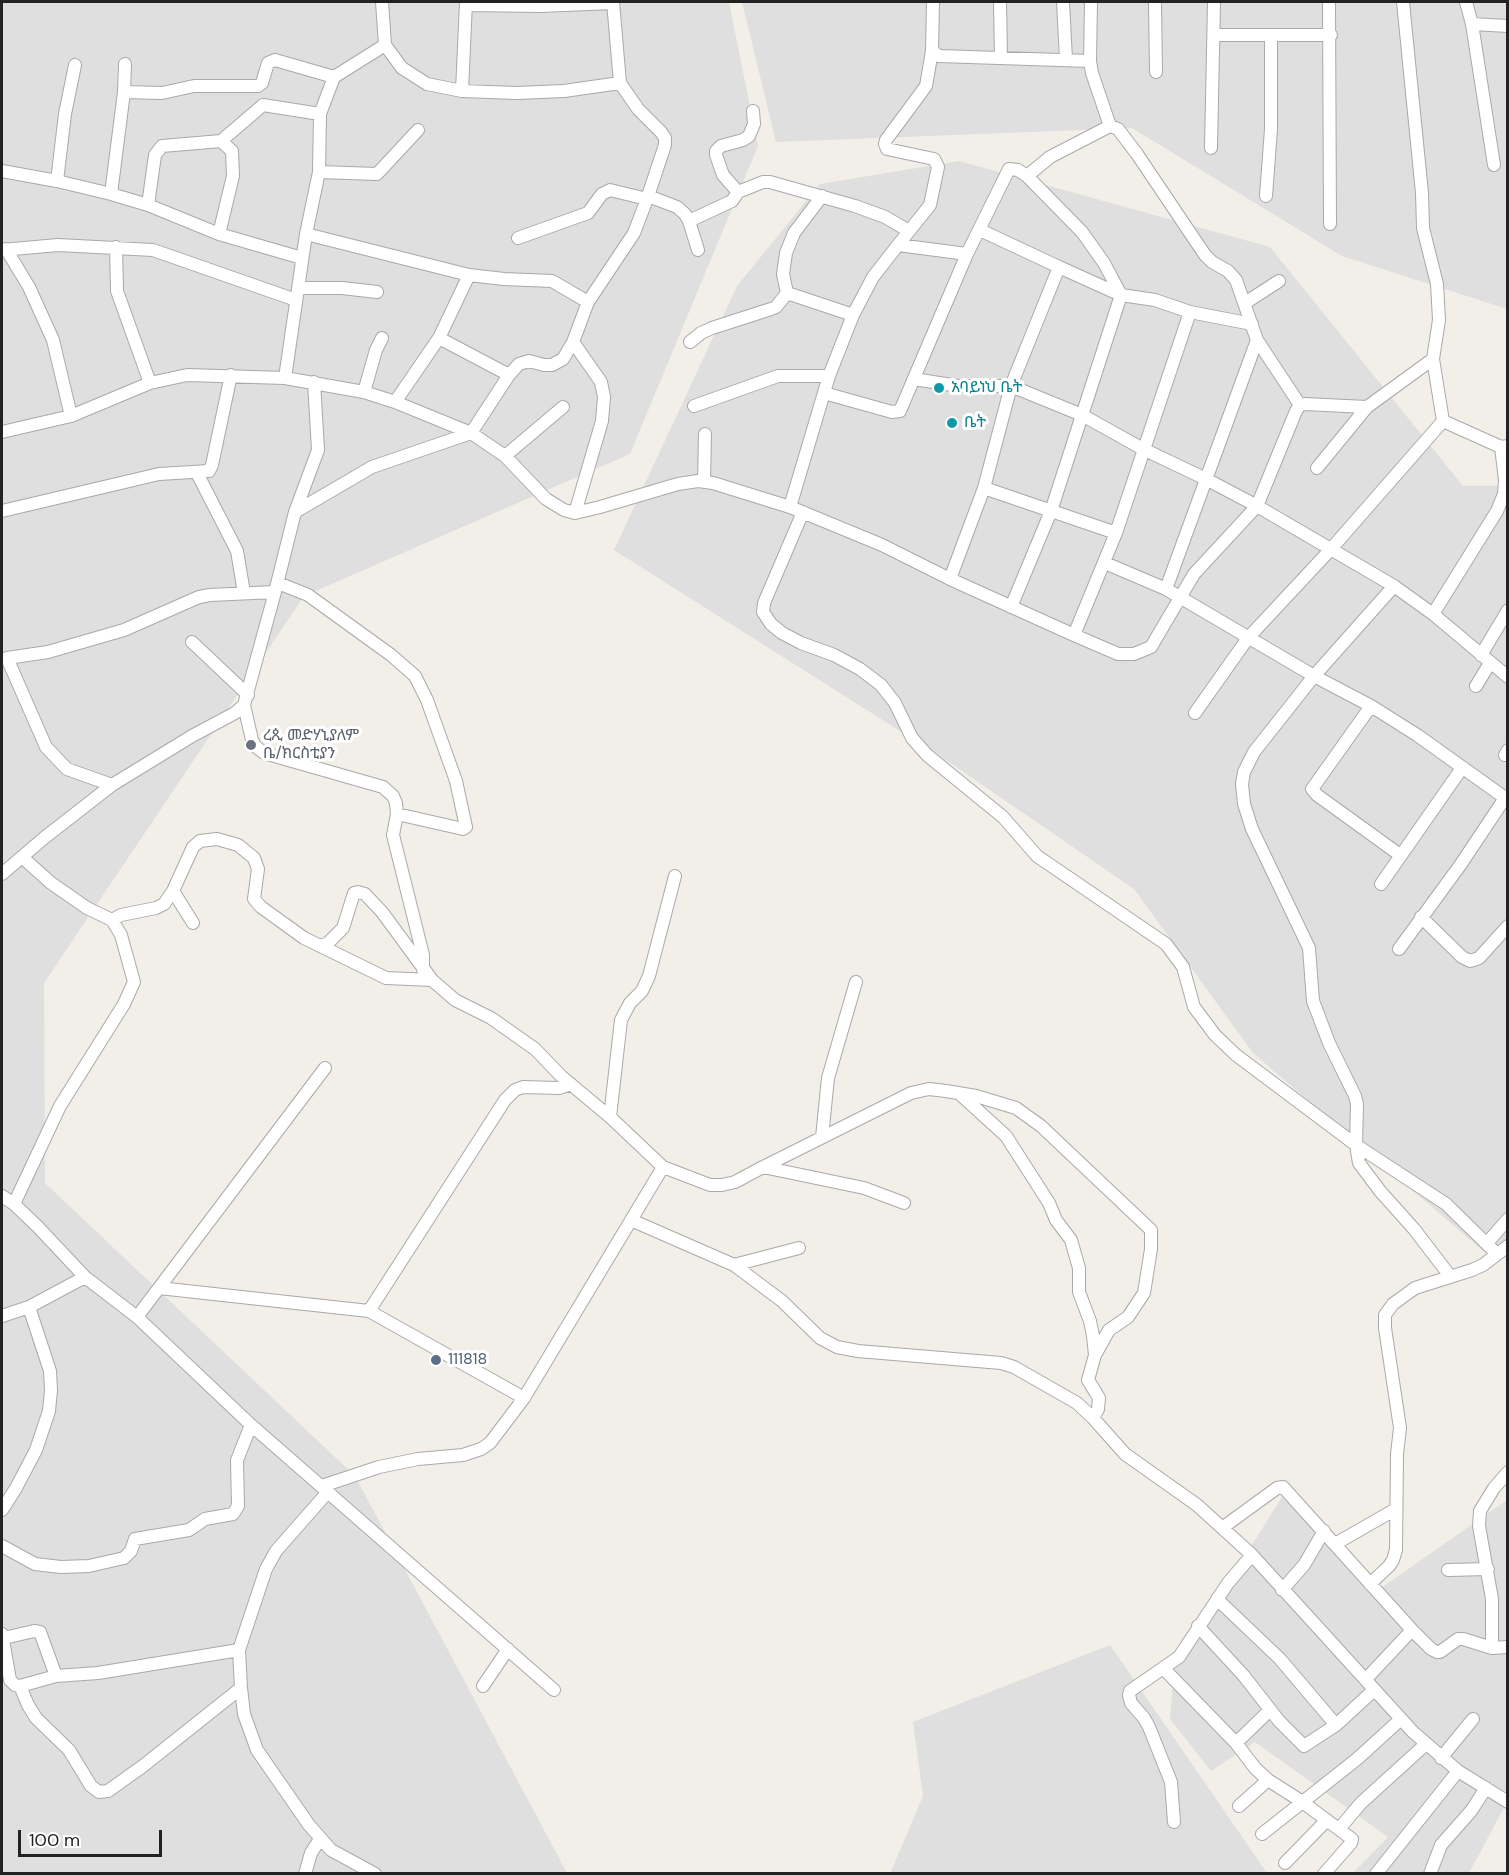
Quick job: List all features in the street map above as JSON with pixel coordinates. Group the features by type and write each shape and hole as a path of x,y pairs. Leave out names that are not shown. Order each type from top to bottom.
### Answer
{"street":[{"path":"382,2 385,45 402,68 427,84 462,91 518,93 564,91 620,83"},
{"path":"295,512 372,466 471,433 509,375 519,364 529,360 543,365 558,362 567,354 588,302 634,233 648,198 665,145 665,138 638,109 620,83 613,2 466,3 462,91"},
{"path":"790,507 829,376 853,315 873,277 930,205 938,163 934,159 887,149 885,144 926,86 932,51 933,2"},
{"path":"1000,2 1002,57"},
{"path":"1063,2 1066,59"},
{"path":"1090,2 1090,61 1110,126"},
{"path":"1155,2 1156,72"},
{"path":"1211,148 1214,2"},
{"path":"1329,2 1330,224"},
{"path":"1404,2 1422,193 1423,228 1437,284 1439,320 1433,359 1443,421"},
{"path":"1466,2 1472,24 1494,165"},
{"path":"1472,24 1508,26"},
{"path":"1214,35 1330,35"},
{"path":"1266,196 1271,129 1271,35"},
{"path":"285,378 302,258 319,172 320,114 334,77 385,45"},
{"path":"932,51 939,56 1090,61"},
{"path":"124,92 162,93 194,86 258,86 262,83 268,63 275,60 334,77"},
{"path":"111,194 124,92 125,64"},
{"path":"57,181 65,114 75,65"},
{"path":"148,205 155,155 158,149 167,145 221,141 263,105 320,114"},
{"path":"738,192 723,175 716,151 721,146 749,136 754,124 753,111"},
{"path":"1027,176 1050,157 1110,126 1118,129 1205,255 1212,262 1222,266 1236,280 1257,340 1300,405"},
{"path":"319,172 377,174 418,130"},
{"path":"219,234 233,176 232,151 221,141"},
{"path":"824,393 897,413 902,407 967,254 1007,171 1013,169 1027,176 1082,232 1104,263 1121,295 1051,511 1011,607"},
{"path":"2,171 111,194 148,205 219,234 302,258"},
{"path":"689,221 732,201 738,192 770,182 885,217 909,231"},
{"path":"518,238 588,213 602,194 610,190 677,207 685,213 689,221 698,250"},
{"path":"787,293 783,274 786,253 794,233 822,196"},
{"path":"980,230 1121,295 1155,300 1190,312 1252,324"},
{"path":"306,234 470,275 552,281 588,302"},
{"path":"71,416 53,340 29,286 4,249 58,245 153,250 297,294 342,288 377,292"},
{"path":"898,245 967,254"},
{"path":"116,247 117,291 150,383"},
{"path":"950,579 984,488 1011,386 1059,267"},
{"path":"395,402 439,338 470,275"},
{"path":"1245,303 1279,281"},
{"path":"787,293 853,315"},
{"path":"690,342 712,328 776,307 787,293"},
{"path":"1074,635 1106,563 1190,312"},
{"path":"364,392 376,350 382,338"},
{"path":"439,338 509,375"},
{"path":"1166,589 1257,340"},
{"path":"573,342 601,382 604,397 602,421 575,513"},
{"path":"1317,468 1367,407 1433,359"},
{"path":"2,432 71,416 150,383 187,375 231,375 314,382 364,392 395,402 471,433 505,456 546,499 564,510 575,513 678,484 713,483 790,507 882,545 1011,607 1126,656 1143,652 1151,647 1194,574 1257,506 1300,405 1367,407"},
{"path":"2,511 159,474 209,471 231,375"},
{"path":"694,406 778,376 829,376"},
{"path":"914,379 958,386 1011,386 1082,415 1143,449 1257,506 1394,586 1433,614 1508,677"},
{"path":"314,382 318,450 295,512 246,700 252,740 255,746 264,753 383,787 393,796 397,814 393,835 423,955 423,970"},
{"path":"505,456 563,407"},
{"path":"1433,614 1497,511 1504,494 1505,480 1504,446 1443,421"},
{"path":"1195,713 1248,638 1331,549 1443,421"},
{"path":"704,482 705,434"},
{"path":"197,473 237,551 244,594"},
{"path":"984,488 1116,533"},
{"path":"803,512 764,603 763,612 771,624 801,643 834,655 860,669 881,685 895,703 912,738 927,755 1003,817 1037,856 1166,944 1183,967 1194,1007 1215,1035 1236,1055 1356,1145 1446,1204 1487,1243 1502,1250 1483,1265 1472,1270 1415,1288 1393,1304 1385,1315 1400,1428 1394,1557 1389,1566 1370,1584"},
{"path":"1106,563 1166,589 1314,676 1371,706 1417,735 1506,799 1399,949"},
{"path":"1394,586 1314,676 1254,752 1244,772 1242,784 1244,804 1252,829 1309,948 1313,1000 1329,1043 1357,1104 1356,1145 1359,1163 1450,1276"},
{"path":"112,786 67,769 46,747 3,655 48,652 124,630 199,597 244,594 276,587 308,595 415,676 456,781 466,827 463,829 397,814"},
{"path":"1476,687 1508,610"},
{"path":"192,642 246,700"},
{"path":"2,874 112,786 192,736 235,713 246,700"},
{"path":"1371,706 1312,789 1317,795 1400,855"},
{"path":"1381,884 1462,768"},
{"path":"112,920 121,915 156,908 164,904 173,891 193,847 200,841 208,839 228,842 244,850 258,864 253,895 256,902 304,938 386,978 432,980"},
{"path":"14,1204 60,1106 130,994 134,982 121,935 112,920 87,908 51,883 22,857"},
{"path":"610,1117 621,1020 630,1003 642,991 649,976 675,876"},
{"path":"173,891 193,923"},
{"path":"320,946 328,943 344,928 352,897 356,892 361,892 373,900 423,970 455,1000 491,1018 535,1049 663,1167 710,1185 735,1182 911,1093 929,1089 997,1102 1016,1108 1041,1126 1151,1230 1151,1249 1144,1293 1128,1317 1110,1330 1095,1355 1088,1380 1099,1398 1098,1409 1093,1418"},
{"path":"1421,917 1462,957 1470,961 1479,957 1508,927"},
{"path":"822,1137 828,1078 856,982"},
{"path":"137,1317 325,1068"},
{"path":"369,1311 506,1100 515,1090 523,1087 559,1088 571,1084"},
{"path":"960,1095 1006,1136 1049,1203 1056,1220 1071,1240 1080,1268 1079,1292 1090,1321 1095,1355"},
{"path":"375,1874 331,1850 320,1839 257,1750 244,1714 239,1650 266,1569 276,1551 325,1490 379,1467 418,1459 463,1455 481,1449 490,1443 524,1398 663,1167"},
{"path":"763,1167 864,1188 904,1203"},
{"path":"2,1196 14,1204 86,1277 137,1317 251,1425 554,1690"},
{"path":"1487,1243 1508,1219"},
{"path":"631,1220 734,1265 782,1301 820,1338 837,1347 858,1352 1001,1363 1077,1403 1125,1454 1197,1505 1252,1555 1374,1690 1441,1758 1508,1802"},
{"path":"734,1265 799,1248"},
{"path":"2,1316 29,1307 86,1277"},
{"path":"159,1288 369,1311 524,1398"},
{"path":"2,1510 36,1450 49,1411 50,1371 29,1307"},
{"path":"2,1546 35,1564 61,1568 89,1566 124,1558 131,1551 135,1539 189,1530 205,1519 233,1514 238,1506 237,1460 251,1425"},
{"path":"1492,1648 1492,1599 1479,1526 1480,1511 1494,1488 1508,1472"},
{"path":"1222,1528 1277,1488 1283,1487 1431,1649 1440,1652 1458,1639 1492,1648 1508,1647"},
{"path":"1335,1544 1396,1509"},
{"path":"1282,1590 1305,1565 1324,1531"},
{"path":"1174,1822 1171,1782 1149,1726 1131,1703 1130,1691 1179,1657 1216,1599 1252,1555"},
{"path":"1448,1570 1488,1569"},
{"path":"1216,1599 1280,1659 1336,1725"},
{"path":"1198,1626 1304,1746 1336,1725 1374,1690"},
{"path":"1366,1679 1412,1630"},
{"path":"56,1676 40,1632 3,1636 10,1680 20,1686 56,1676 98,1673 239,1650"},
{"path":"483,1686 508,1649"},
{"path":"1162,1668 1236,1743 1255,1768 1268,1780 1301,1801 1352,1841 1324,1874"},
{"path":"20,1686 36,1718 69,1750 91,1786 99,1792 108,1791 241,1688"},
{"path":"1236,1743 1270,1710"},
{"path":"1262,1834 1357,1759 1401,1719"},
{"path":"1441,1758 1473,1719"},
{"path":"1339,1829 1361,1803 1426,1744"},
{"path":"1376,1874 1458,1771"},
{"path":"1239,1806 1268,1780"},
{"path":"1430,1874 1441,1845 1471,1811 1486,1788"},
{"path":"1285,1863 1327,1820"},
{"path":"305,1874 311,1853 320,1839"}],"shaded area":[{"path":"2,2 729,2 758,146 630,454 304,596 44,983 45,1183 355,1476 567,1873 2,1874"},
{"path":"742,2 1507,2 1507,309 1342,256 1132,128 776,142"},
{"path":"959,161 1270,247 1463,486 1507,486 1507,1244 1489,1256 1253,1053 1134,889 952,764 614,550 737,286 820,184"},
{"path":"1285,1492 1381,1588 1507,1500 1507,1802 1469,1873 1353,1873 1388,1837 1255,1742 1211,1771 1170,1719 1174,1670"},
{"path":"1110,1645 1267,1873 890,1874 923,1796 913,1722"}],"place":[{"name":"አባይነህ ቤት","path":"939,388"},
{"name":"ቤት","path":"952,423"},
{"name":"ረጲ መድሃኒያለም ቤ/ክርስቲያን","path":"251,745"},
{"name":"111818","path":"436,1360"}]}
